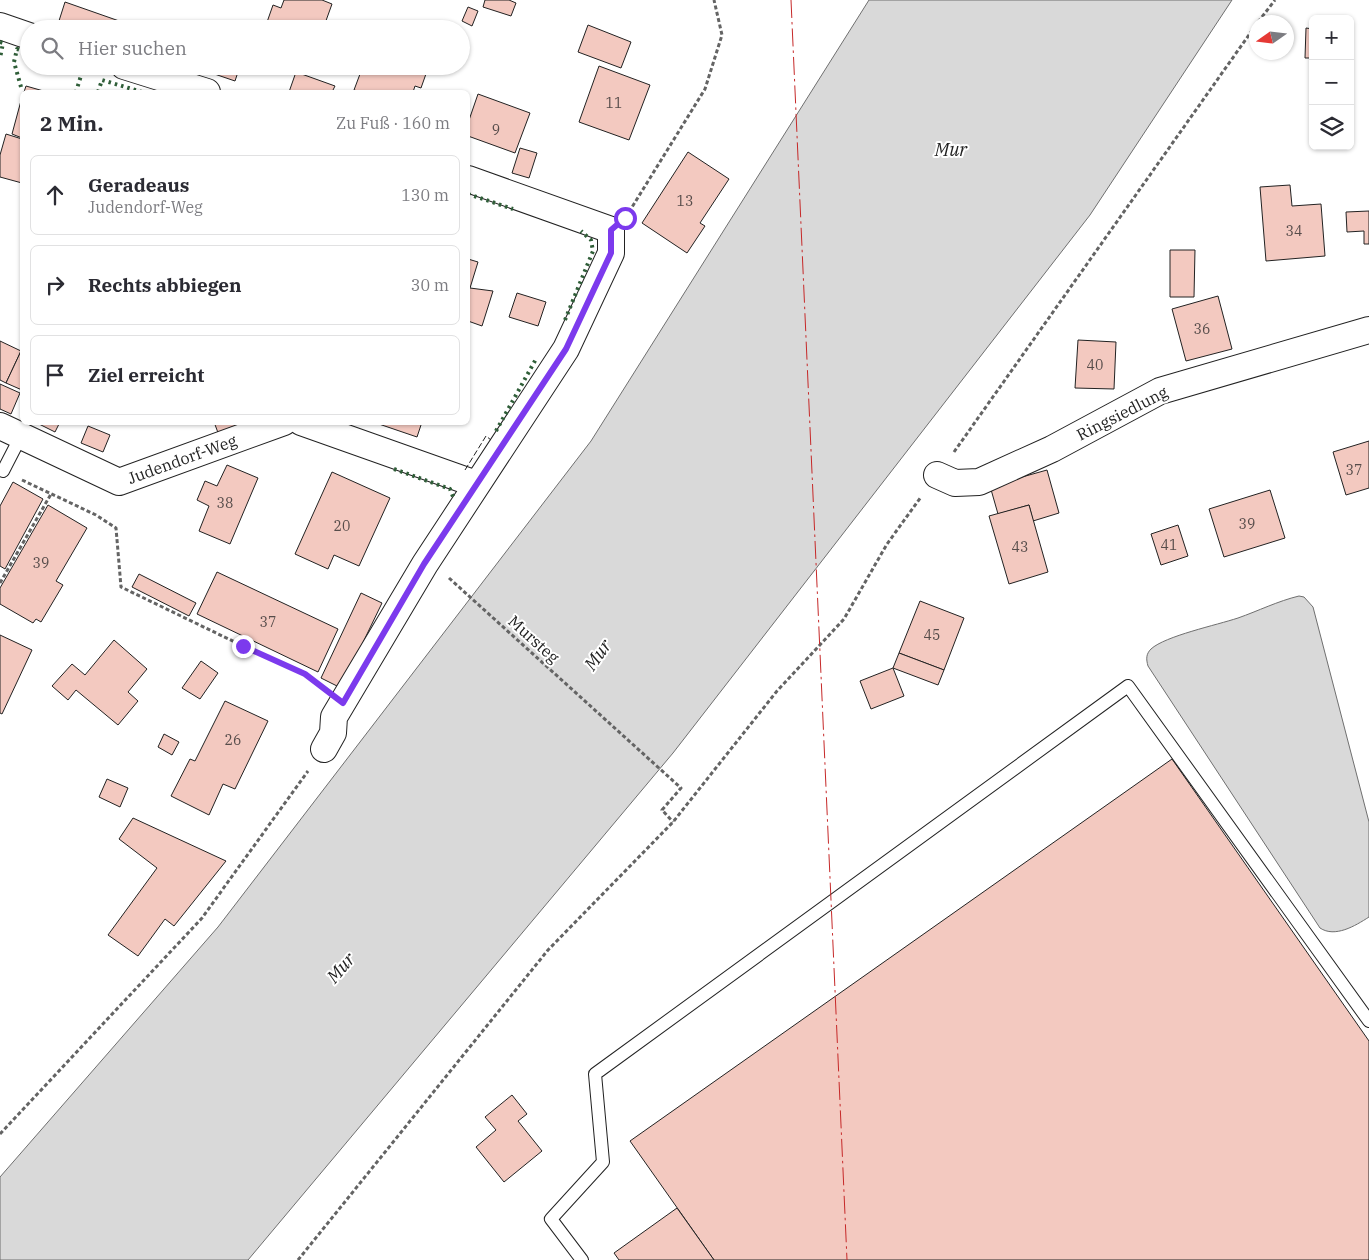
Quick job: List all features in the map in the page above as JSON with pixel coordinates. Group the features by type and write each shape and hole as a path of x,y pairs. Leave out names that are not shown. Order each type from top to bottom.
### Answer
{"street":[{"path":"0,26 20,33"},
{"path":"153,75 201,90"},
{"path":"324,749 333,733 334,717 424,564 566,349 611,253 611,230 470,180"},
{"name":"Ringsiedlung","path":"937,475 955,483 979,482 1052,449 1160,391 1369,330"},
{"name":"Judendorf-Weg","path":"11,431 119,482 276,425"},
{"path":"309,425 476,484"}],"lane":[{"path":"3,471 11,431"},
{"path":"582,1260 551,1219 603,1162 594,1074 1128,686 1369,1021"}],"path":[{"path":"611,230 625,218 704,89 722,34 714,0"},
{"path":"1264,15 1275,0"},
{"path":"298,1260 548,950 673,822 777,691 844,619 887,544 1249,35"},
{"path":"3,471 96,515 116,528 121,587 305,674 343,703"},
{"path":"0,582 51,494"},
{"name":"Mursteg","path":"443,573 681,788 662,810 673,822"},
{"path":"0,1134 202,918 324,749"}],"water":[{"name":"Mur","path":"869,0 1232,0 1090,215 673,753 248,1260 0,1260 0,1177 218,927 591,441"},
{"path":"1299,596 1304,597 1313,607 1369,822 1369,917 1345,930 1332,932 1320,928 1148,666 1147,661 1147,655 1158,644"}],"building":[{"path":"284,0 322,0 332,4 326,20 268,20 273,5 281,8"},
{"path":"485,0 509,0 516,3 511,16 483,7"},
{"path":"65,2 116,20 59,20"},
{"path":"468,7 478,11 472,26 470,25 470,20 462,20"},
{"path":"588,25 631,42 621,68 578,52"},
{"path":"1306,28 1309,28 1309,58 1305,58"},
{"path":"599,66 650,85 629,140 579,122"},
{"path":"217,75 237,75 235,81"},
{"path":"295,75 304,75 335,86 333,90 290,90"},
{"path":"360,75 426,75 421,88 415,86 414,90 354,90"},
{"path":"26,86 40,90 25,90"},
{"path":"478,94 530,113 515,153 470,137 470,117"},
{"path":"20,104 20,137 12,134"},
{"path":"6,134 20,138 20,182 0,177 0,155"},
{"path":"520,148 537,153 529,178 512,173"},
{"path":"688,152 729,179 700,223 705,226 687,253 642,223"},
{"path":"1290,185 1292,206 1321,204 1325,256 1266,261 1260,187"},
{"path":"1369,211 1369,244 1364,244 1364,231 1347,232 1346,212"},
{"path":"1170,250 1195,250 1194,297 1170,297"},
{"path":"470,260 478,262 470,288"},
{"path":"470,288 493,291 482,326 470,322"},
{"path":"517,293 546,302 538,326 509,317"},
{"path":"1218,296 1232,349 1186,361 1172,309"},
{"path":"1078,340 1116,342 1114,389 1075,388"},
{"path":"0,341 20,351 20,353 6,383 0,380"},
{"path":"20,353 20,389 6,383"},
{"path":"0,384 20,393 11,414 0,409"},
{"path":"41,425 58,425 55,432"},
{"path":"215,425 238,425 240,431 220,438"},
{"path":"382,425 421,425 417,437"},
{"path":"88,426 110,435 103,452 81,443"},
{"path":"1369,441 1369,488 1346,495 1333,452"},
{"path":"227,465 258,478 230,544 199,531 209,506 197,500 205,481 217,486"},
{"path":"1047,470 1059,513 1033,521 1029,505 998,514 990,486"},
{"path":"332,472 390,498 359,566 334,555 328,569 295,554"},
{"path":"13,482 43,499 5,569 0,566 0,506"},
{"path":"1270,490 1285,538 1224,557 1209,509"},
{"path":"48,505 87,528 56,581 63,585 41,622 36,619 33,623 0,604 0,588"},
{"path":"1029,505 1048,572 1009,584 989,516"},
{"path":"1178,525 1188,556 1161,565 1151,534"},
{"path":"217,572 338,629 318,672 197,614"},
{"path":"139,574 196,603 189,616 132,587"},
{"path":"361,593 382,603 341,688 321,678"},
{"path":"920,601 964,618 944,670 899,653"},
{"path":"0,635 32,650 2,714 0,713"},
{"path":"114,640 147,669 128,692 138,701 118,725 76,690 68,700 52,686 72,664 85,675"},
{"path":"899,653 944,670 938,685 893,668"},
{"path":"201,661 218,673 200,699 182,688"},
{"path":"893,668 904,696 871,709 860,681"},
{"path":"225,701 268,721 235,789 223,784 209,815 171,796 190,759 195,761"},
{"path":"164,734 179,742 172,755 158,747"},
{"path":"1172,759 1369,1041 1369,1260 714,1260 630,1141"},
{"path":"107,779 128,788 120,807 99,797"},
{"path":"133,818 226,861 174,926 165,919 138,956 108,935 157,868 119,839"},
{"path":"512,1095 527,1114 518,1121 542,1151 504,1182 476,1147 496,1130 485,1117"},
{"path":"677,1208 714,1260 619,1260 614,1253"}],"hedge":[{"path":"0,42 3,43 0,58"},
{"path":"20,50 17,49 14,62 21,87"},
{"path":"77,90 81,75"},
{"path":"99,90 102,80 135,90"},
{"path":"470,195 513,209"},
{"path":"565,320 593,251 591,240 581,231"},
{"path":"496,431 536,359"},
{"path":"394,469 450,489 454,499"}],"fence":[{"path":"465,470 486,436 491,440"}],"power":[{"path":"791,0 847,1260"}],"route":[{"path":"243,646 305,674 343,703 424,564 566,349 611,253 611,230 625,218"}]}
